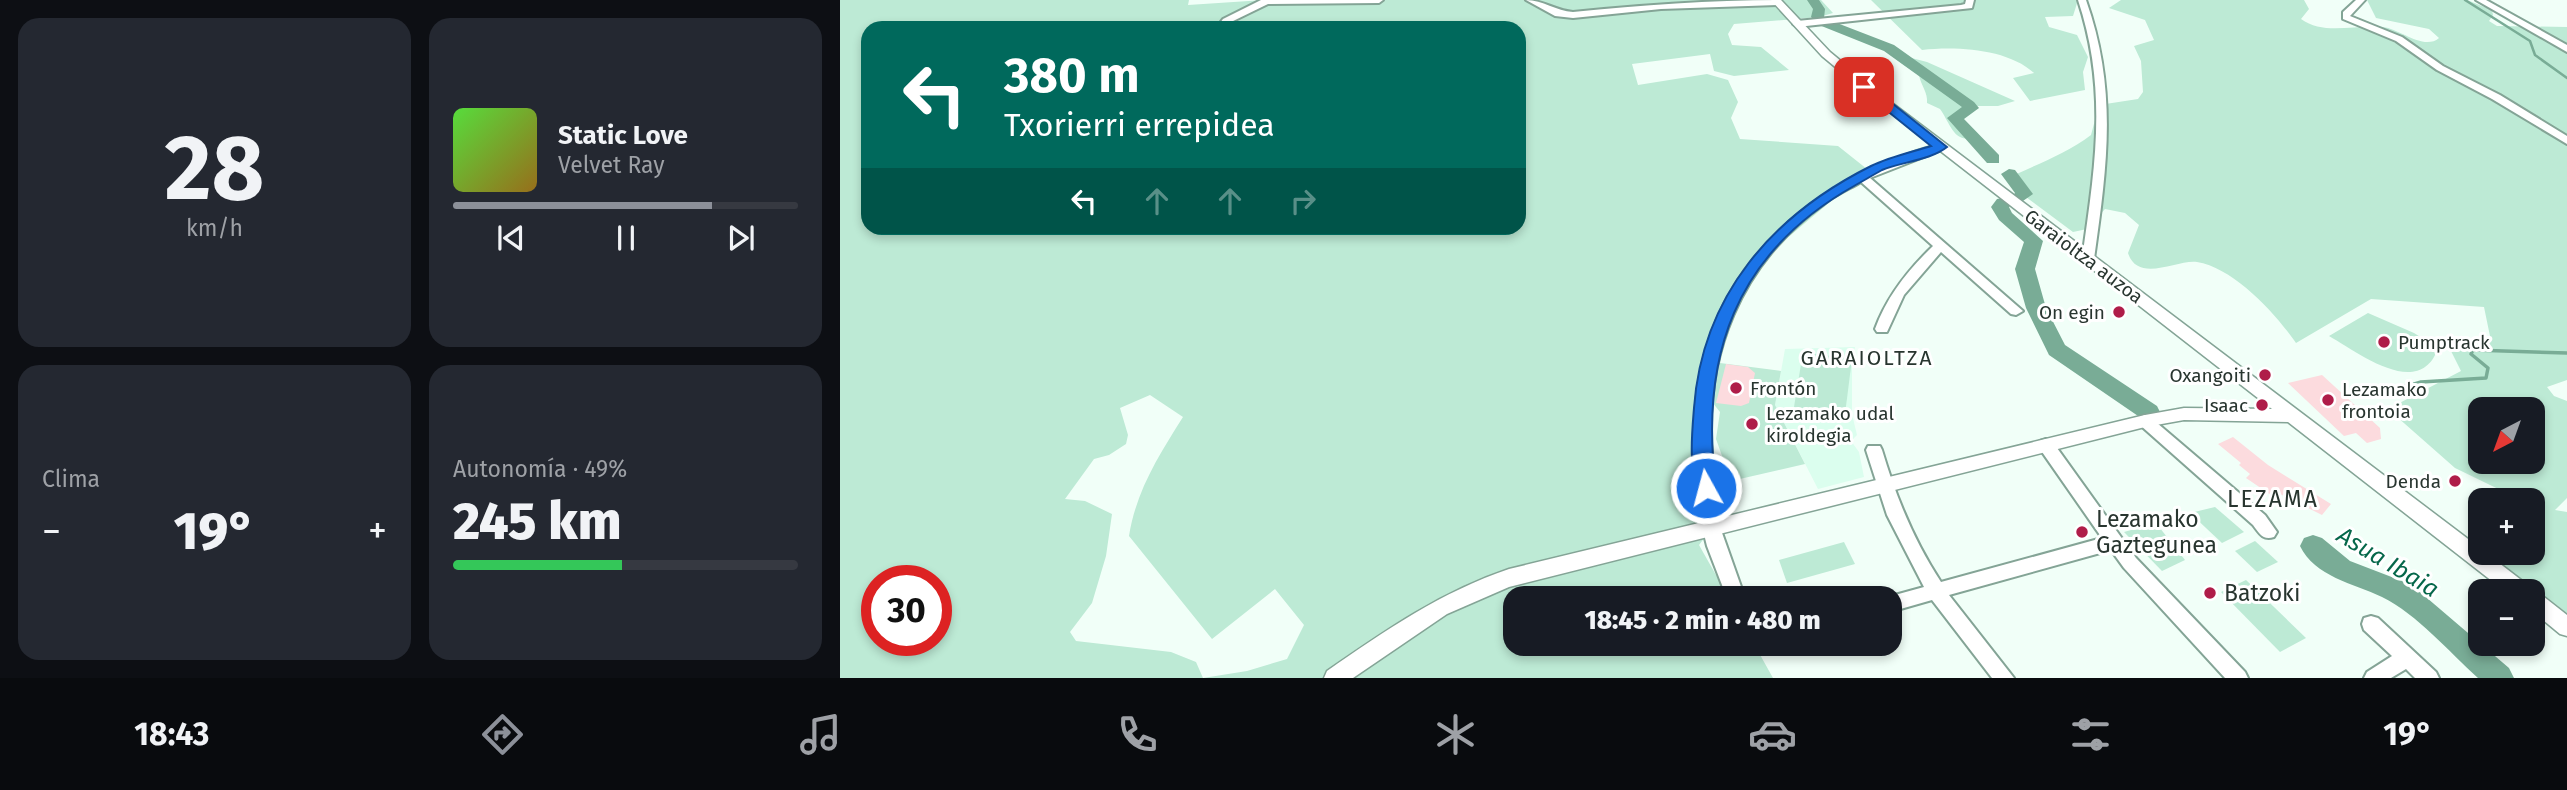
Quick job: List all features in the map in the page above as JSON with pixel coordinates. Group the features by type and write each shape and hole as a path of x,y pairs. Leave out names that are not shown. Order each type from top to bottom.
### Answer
{"street":[{"path":"1228,21 1266,1 1379,0"},
{"path":"1530,0 1558,14 1573,15 1661,6 1776,1"},
{"path":"1797,24 1961,8 1969,5 1970,0"},
{"path":"2082,0 2094,31 2102,100 2099,174 2088,259"},
{"path":"2361,0 2346,17 2399,38 2440,68 2496,97 2567,141"},
{"path":"2480,0 2567,49"},
{"name":"Garaioltza auzoa","path":"1776,1 1845,70 1940,147 2505,579"},
{"path":"1731,586 1716,546 1700,438 1703,389 1724,316 1749,269 1767,247 1805,211 1861,176 1940,147"},
{"path":"1861,176 2016,311"},
{"path":"1882,329 1887,311 1897,294 1940,246"},
{"path":"1335,678 1434,609 1483,585 2145,421 2184,414 2295,416"},
{"path":"2145,421 2259,520 2268,532"},
{"path":"2046,445 2113,542 2238,678"},
{"path":"1874,450 1883,484 1905,540 1934,592 2004,678"},
{"path":"1902,601 2113,542"},
{"path":"2545,610 2567,626"},
{"path":"2371,624 2429,678"},
{"path":"2374,678 2407,658"}],"shaded area":[{"path":"840,0 1189,0 1188,5 1264,0 1821,0 1833,13 1819,17 1734,24 1728,34 1732,45 1761,47 1789,70 1734,76 1714,71 1710,54 1632,64 1638,85 1707,74 1728,80 1738,102 1731,118 1740,139 1838,146 1872,173 1843,191 1786,239 1767,258 1724,318 1696,418 1695,448 1718,520 1699,545 1722,586 1503,586 1503,656 1761,656 1773,678 1203,678 840,678","holes":["1150,395 1183,417 1157,459 1143,489 1129,536 1212,639 1275,589 1304,625 1287,659 1247,671 1203,678 1196,662 1171,652 1076,641 1070,632 1092,603 1106,556 1112,514 1085,501 1065,499 1094,459 1109,455 1126,444 1128,435 1120,408"]},
{"path":"1871,0 2078,0 2073,16 2045,17 2049,27 2077,35 2088,57 2083,72 2085,90 2030,101 2013,78 2034,73 2023,65 1981,51 1922,50"},
{"path":"2121,0 2304,0 2309,9 2301,19 2310,24 2330,28 2383,27 2426,42 2439,38 2429,29 2376,18 2367,0 2467,0 2492,10 2493,15 2489,21 2497,26 2567,27 2567,380 2547,387 2554,396 2567,401 2567,498 2555,510 2567,512 2567,613 2545,597 2545,579 2521,579 2501,565 2545,565 2545,488 2496,488 2455,468 2388,409 2461,371 2447,343 2455,338 2491,341 2484,307 2371,299 2296,343 2253,294 2211,266 2189,262 2149,269 2133,262 2128,253 2139,225 2125,213 2105,209 2087,229 2073,232 2026,197 2012,176 2062,153 2091,135 2099,105 2138,99 2143,92 2141,61 2134,46 2154,40 2145,20 2109,8"},
{"path":"1896,54 1927,62 2015,101 1998,106 1973,106 1959,117 1978,134 1964,138 1954,132 1940,109 1927,103 1919,75 1901,63"},
{"name":"Pumptrack","path":"2368,313 2414,333 2438,348 2429,363 2417,371 2403,372 2387,368 2329,336"},
{"path":"1855,347 1852,359 1852,414 1857,435 1851,441 1859,452 1864,477 1818,489 1775,405 1785,349"},
{"path":"1803,352 1852,359 1845,414 1794,407"},
{"name":"Lezamako udal kiroldegia","path":"1720,363 1781,371 1775,405 1805,464 1731,481 1716,439 1720,412 1712,402"},
{"path":"2215,507 2244,532 2222,543 2190,513"},
{"path":"2156,523 2185,560 2162,571 2124,532"},
{"path":"2255,541 2278,562 2257,572 2235,551"},
{"path":"1844,542 1855,564 1787,583 1779,560"},
{"path":"2246,580 2306,638 2280,652 2221,592"}],"building":[{"name":"Frontón","path":"1726,364 1748,367 1755,373 1749,403 1741,406 1716,403"},
{"name":"Lezamako frontoia","path":"2322,375 2380,428 2381,439 2367,443 2356,433 2344,436 2288,383"},
{"path":"2233,437 2268,465 2331,504 2322,515 2276,492 2271,495 2246,478 2250,474 2239,465 2241,463 2218,444"}],"waterway":[{"name":"Asua Ibaia","path":"1813,0 1819,9 1818,17"},
{"path":"2465,0 2530,41 2535,55 2567,78"},
{"name":"Asua Ibaia","path":"1824,22 1889,48 1934,83 1969,105 1971,108 1955,118 1993,159"},
{"name":"Asua Ibaia","path":"2009,174 2024,194 2020,198"},
{"name":"Asua Ibaia","path":"2003,203 2000,207 2005,216 2034,241 2025,269 2036,308 2057,350 2149,412"},
{"path":"2401,388 2421,382 2486,378 2488,368 2471,354 2473,350 2567,353"},
{"path":"2379,395 2407,386"},
{"name":"Asua Ibaia","path":"2313,546 2341,569 2392,589 2410,600 2499,678"}],"place":[{"name":"On egin","path":"2119,312"},
{"name":"Pumptrack","path":"2384,342"},
{"name":"Oxangoiti","path":"2265,375"},
{"name":"Frontón","path":"1736,388"},
{"name":"Lezamako frontoia","path":"2328,400"},
{"name":"Isaac","path":"2262,405"},
{"name":"Lezamako udal kiroldegia","path":"1752,424"},
{"name":"Denda","path":"2455,481"},
{"name":"Lezamako Gaztegunea","path":"2082,532"},
{"name":"Batzoki","path":"2210,593"}],"district":[{"name":"GARAIOLTZA","path":"1867,358"},
{"name":"LEZAMA","path":"2273,499"}],"route":[{"path":"1706,488 1700,438 1703,389 1721,325 1732,298 1749,269 1790,225 1825,197 1878,167 1940,147 1864,87"}]}
